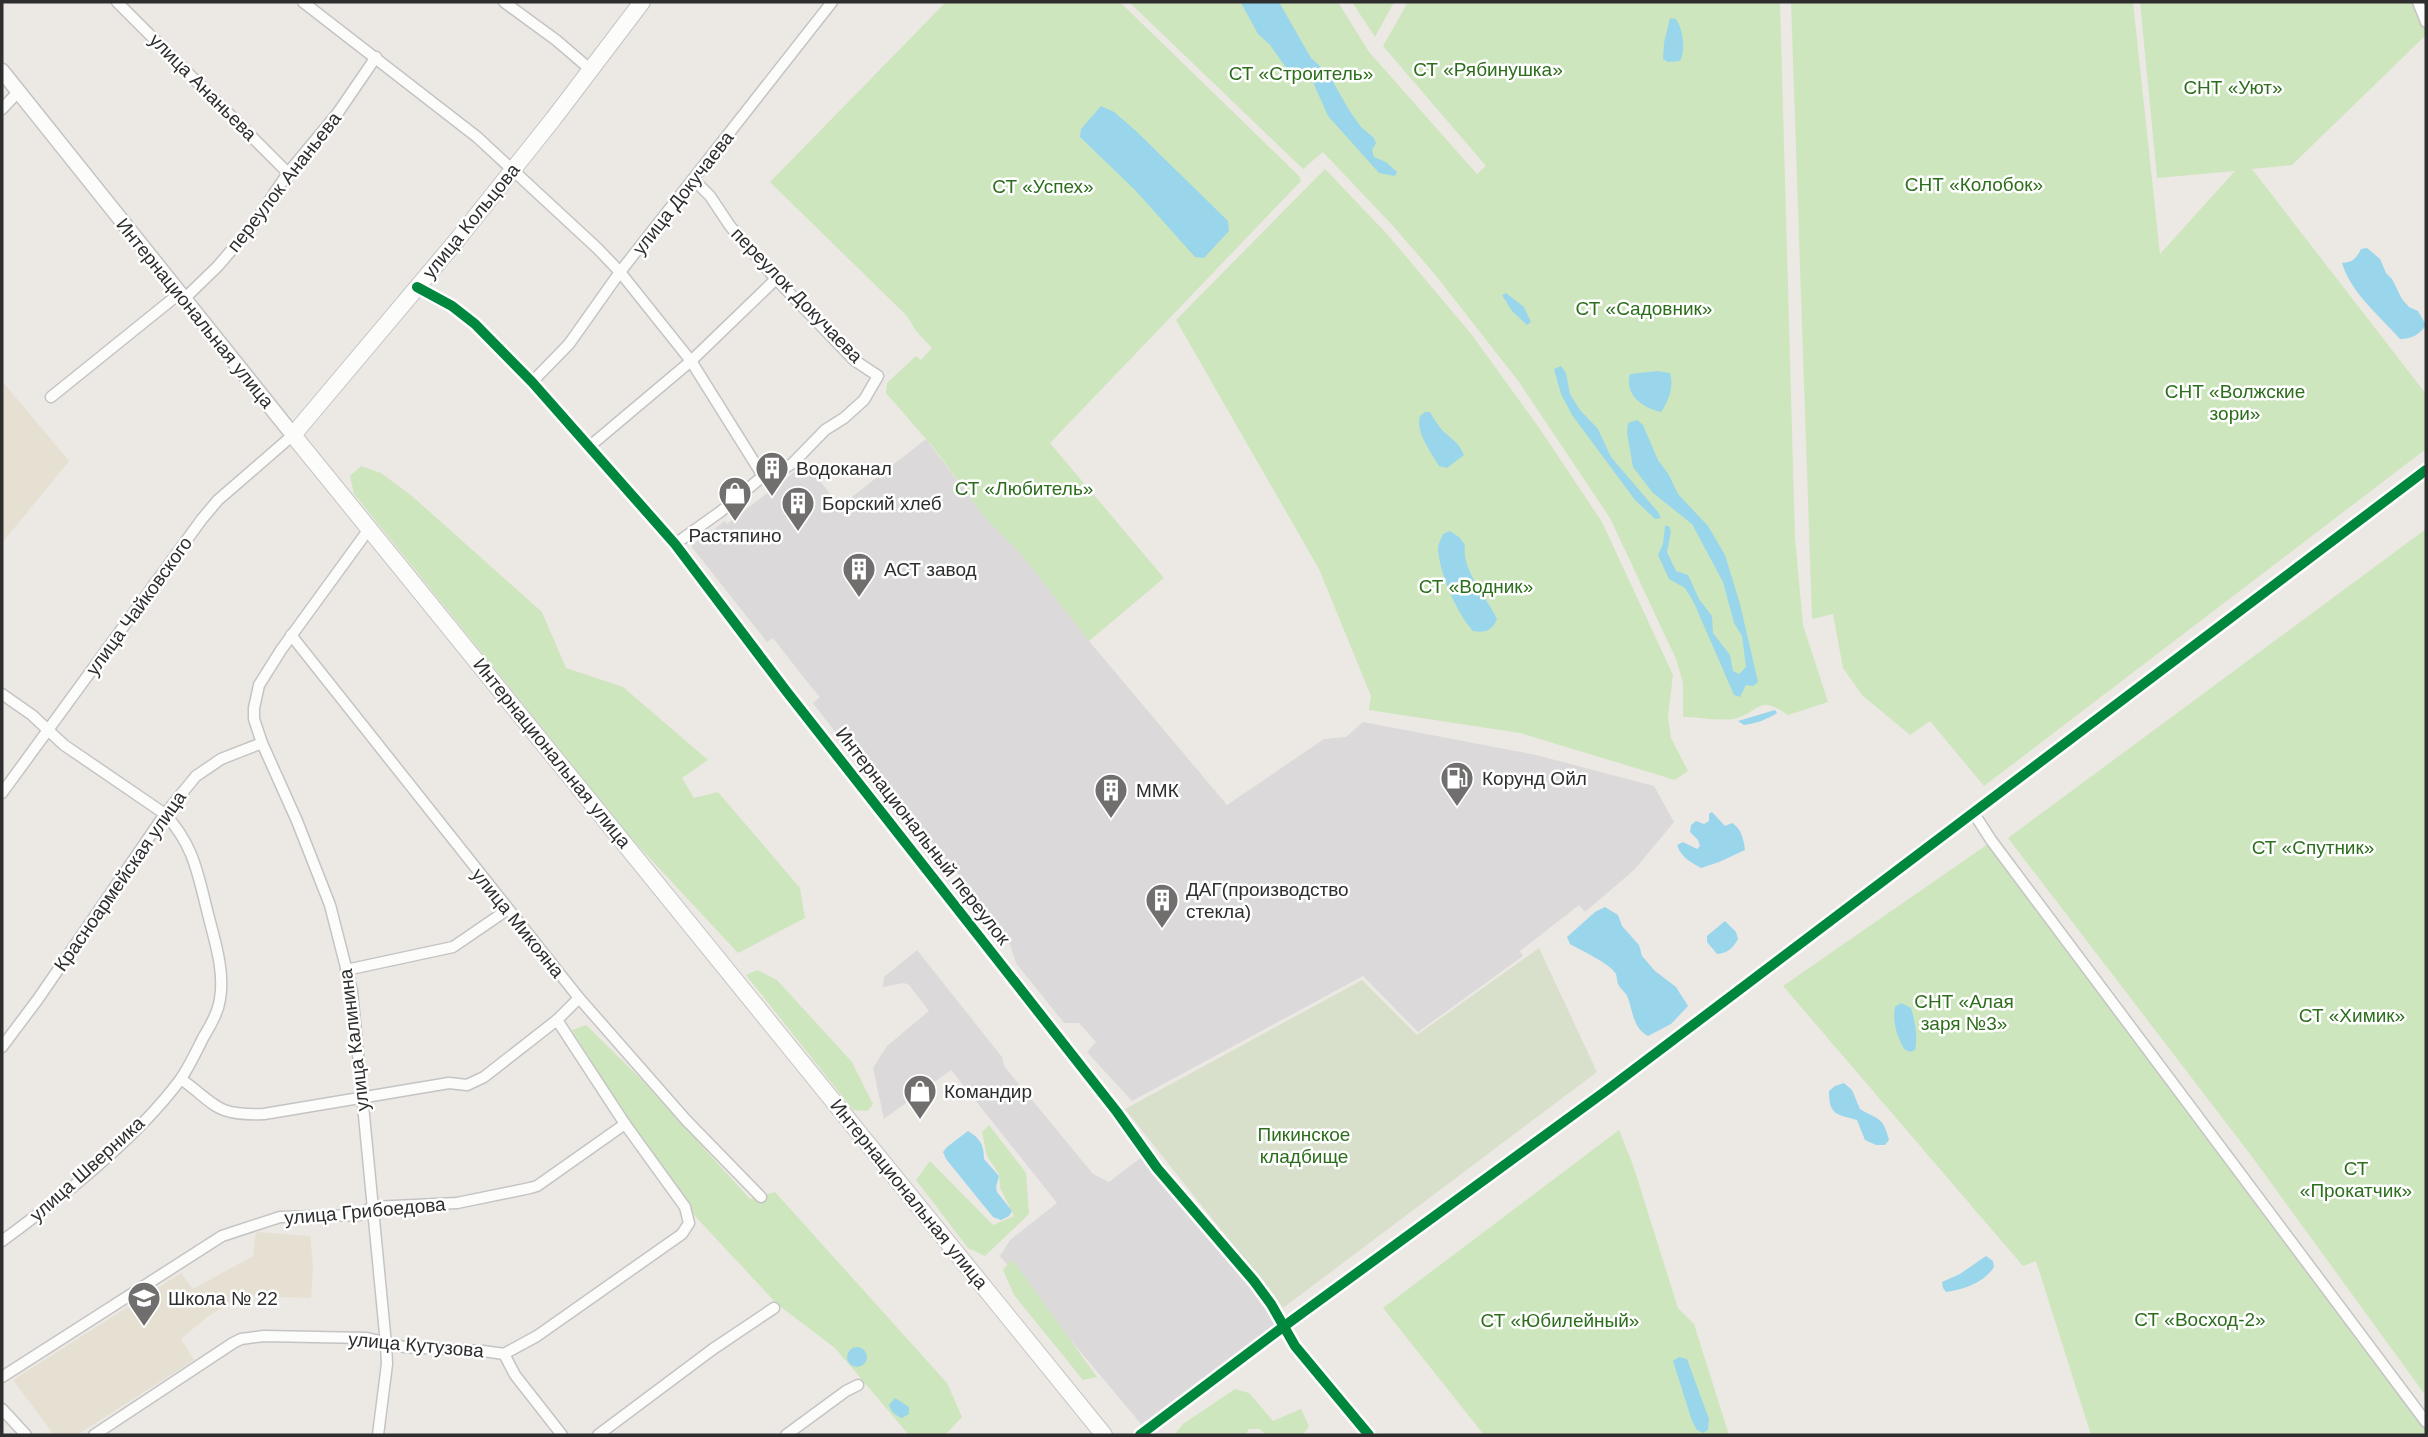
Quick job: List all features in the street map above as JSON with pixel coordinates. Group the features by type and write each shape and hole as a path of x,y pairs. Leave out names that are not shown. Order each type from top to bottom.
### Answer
{"main road":[{"name":"улица Кольцова","path":"293,435 514,169 642,2"},
{"name":"Интернациональная улица","path":"293,435 1104,1435"}],"street":[{"name":"улица Ананьева","path":"117,2 288,173"},
{"path":"303,2 443,109 514,169 620,272 691,361 763,476 720,512 675,544"},
{"path":"505,2 591,70"},
{"name":"улица Докучаева","path":"532,382 569,344 620,272 832,2"},
{"path":"2418,2 2426,22"},
{"name":"переулок Ананьева","path":"51,397 182,296 200,286 232,250 288,173 337,114 376,57"},
{"name":"Интернациональная улица","path":"2,71 293,435"},
{"path":"2,109 19,91"},
{"name":"переулок Докучаева","path":"693,179 710,196 730,226 776,279 854,360 878,376 864,400 825,430 793,463 775,474 763,476"},
{"path":"590,446 691,361 776,279"},
{"name":"Интернациональный переулок","path":"417,287 452,306 475,324 532,382 675,544 787,692 1101,1090 1157,1168 1254,1281 1271,1304 1295,1346 1370,1435"},
{"name":"улица Чайковского","path":"2,793 218,500 293,435"},
{"path":"1140,1435 1618,1082 2426,470"},
{"name":"улица Калинина","path":"369,529 290,635 259,685 255,695 254,719 262,743 298,821 330,905 354,1005 386,1344 387,1364 377,1435"},
{"name":"улица Микояна","path":"290,635 579,998 686,1120 761,1197"},
{"name":"улица Шверника","path":"2,694 48,729 64,745 165,814 186,841 199,876 216,946 221,984 216,1013 181,1079 121,1143 2,1241"},
{"name":"Красноармейская улица","path":"2,1047 165,814 196,776 210,765 262,743"},
{"path":"1973,812 1991,840 2426,1422"},
{"path":"346,970 453,947 507,910"},
{"path":"181,1079 217,1109 236,1114 264,1114 449,1083 467,1085 475,1082 557,1020 579,998"},
{"path":"557,1020 625,1124"},
{"name":"улица Грибоедова","path":"2,1377 222,1236 280,1217 359,1215 372,1207 457,1203 530,1188 537,1186 625,1124"},
{"name":"улица Кутузова","path":"94,1435 242,1339 264,1336 367,1339 404,1347 483,1350 504,1354 537,1336 609,1287 687,1228 689,1217 685,1207 625,1124"},
{"path":"598,1435 713,1349 774,1308"},
{"path":"504,1354 514,1375 562,1435"},
{"path":"786,1435 858,1385"},
{"path":"2,1411 26,1435"}],"shaded area":[{"path":"2,381 69,461 2,543"},
{"path":"926,439 986,519 1021,554 1089,641 1227,805 1324,739 1346,737 1363,722 1536,755 1654,786 1674,822 1634,870 1585,912 1579,905 1520,951 1523,956 1418,1032 1363,976 1132,1101 1087,1052 1096,1042 1079,1023 1064,1023 1016,963 1007,936 993,917 874,771 868,775 813,703 820,697 773,638 767,642 691,546 725,521 727,524 806,463 838,504 843,504"},
{"path":"917,950 1002,1057 1004,1066 1093,1174 1109,1182 1147,1153 1254,1281 1283,1327 1147,1431 1000,1256 1010,1240 1057,1203 951,1070 884,1119 873,1068 887,1046 929,1011 909,985 904,983 883,987 884,977"},
{"name":"Школа № 22","path":"256,1232 310,1236 313,1266 311,1298 240,1296 206,1318 181,1339 194,1360 77,1435 54,1435 13,1380 181,1273 193,1289 253,1256"}],"green space":[{"name":"СТ «Успех»","path":"946,2 1120,2 1299,176 1301,181 1050,443 1164,578 1089,641 1021,554 986,519 933,447 886,393 887,383 916,356 921,360 932,348 916,331 907,316 770,182"},
{"name":"СТ «Садовник»","path":"1129,2 1338,2 1369,52 1477,174 1486,166 1383,46 1408,2 1780,2 1795,538 1803,625 1828,702 1788,715 1764,705 1733,719 1683,717 1683,683 1676,659 1610,518 1519,382 1437,277 1323,152 1303,169"},
{"path":"1352,2 1394,2 1375,37"},
{"path":"1791,2 2133,2 2160,254 2235,171 2157,178 2140,2 2415,2 2426,24 2426,35 2292,165 2252,169 2426,394 2426,449 1984,786 1930,721 1910,735 1862,695 1843,668 1833,614 1812,619"},
{"name":"СТ «Водник»","path":"1325,169 1387,234 1472,335 1542,432 1602,522 1673,675 1668,717 1671,738 1688,771 1675,780 1520,733 1369,710 1371,696 1319,569 1176,320"},
{"path":"361,466 381,473 412,496 542,612 566,668 623,687 708,760 682,778 694,798 718,792 800,888 805,918 738,953 631,838 354,494 350,476"},
{"path":"2426,529 2426,1396 2253,1158 2008,838"},
{"path":"1988,844 2235,1166 2426,1428 2426,1435 2091,1435 2036,1261 2023,1266 1783,986"},
{"name":"Пикинское кладбище","path":"1539,948 1597,1072 1283,1308 1125,1109 1362,980 1417,1035"},
{"path":"757,970 777,980 852,1062 873,1104 868,1111 853,1110 746,975"},
{"path":"586,1025 641,1079 750,1199 775,1192 947,1383 962,1417 945,1435 909,1435 835,1348 777,1304 694,1215 628,1121 572,1030"},
{"path":"989,1125 1026,1173 1029,1214 985,1256 968,1248 916,1180 930,1161 993,1225 1014,1216 1000,1188 999,1174 987,1156 982,1132"},
{"name":"СТ «Юбилейный»","path":"1619,1130 1633,1165 1678,1308 1694,1324 1729,1435 1484,1435 1383,1308"},
{"path":"1012,1259 1097,1377 1083,1380 1014,1295 1003,1270"},
{"path":"1235,1389 1249,1393 1273,1421 1301,1409 1309,1426 1303,1435 1266,1435 1260,1429 1249,1429 1245,1435 1174,1435 1183,1424"}],"water":[{"path":"1279,2 1311,58 1328,73 1361,127 1374,138 1374,157 1386,162 1397,172 1395,176 1379,173 1328,116 1312,80 1305,74 1294,79 1270,45 1258,34 1241,3"},
{"path":"1670,18 1676,19 1682,34 1683,51 1680,61 1668,62 1663,59"},
{"path":"1101,106 1114,112 1135,130 1228,221 1229,231 1204,258 1195,257 1136,191 1080,137 1081,129"},
{"path":"2367,248 2380,259 2402,299 2409,307 2418,311 2426,325 2415,335 2400,339 2366,303 2346,274 2342,263 2352,261 2361,249"},
{"path":"1506,293 1524,307 1531,322 1527,325 1512,311 1502,295"},
{"path":"1561,366 1566,373 1570,394 1580,410 1598,429 1611,457 1661,518 1655,519 1635,500 1572,415 1561,394 1554,369"},
{"path":"1658,371 1670,373 1671,378 1670,393 1661,412 1636,399 1629,381 1630,374"},
{"path":"1430,412 1464,455 1447,468 1439,466 1422,435 1419,422 1420,416"},
{"path":"1637,420 1643,425 1658,460 1678,494 1708,526 1725,555 1740,604 1758,682 1753,686 1746,685 1740,697 1734,695 1694,603 1685,588 1669,579 1658,555 1663,544 1665,526 1669,526 1671,532 1667,552 1676,571 1688,575 1699,599 1712,616 1713,633 1730,655 1733,671 1739,674 1746,667 1742,636 1734,623 1723,582 1692,524 1653,493 1633,467 1627,433 1628,423"},
{"path":"1450,531 1465,545 1471,574 1497,619 1488,630 1473,631 1461,615 1446,582 1438,548 1443,534"},
{"path":"1775,710 1777,713 1757,722 1744,725 1738,721"},
{"path":"1712,812 1725,826 1732,823 1738,828 1745,850 1701,868 1683,856 1677,845 1683,842 1697,849 1700,846 1690,832 1691,825 1696,821 1704,824 1709,821 1709,814"},
{"path":"1605,907 1618,915 1622,926 1639,945 1642,956 1655,971 1676,987 1688,1006 1671,1024 1648,1036 1636,1024 1627,996 1618,984 1613,970 1570,944 1567,937 1595,912"},
{"path":"1725,921 1736,932 1738,939 1730,950 1717,954 1707,942 1707,936"},
{"path":"1901,1003 1911,1008 1915,1023 1916,1045 1915,1050 1910,1052 1904,1049 1897,1034 1894,1013 1895,1007"},
{"path":"1844,1083 1852,1090 1860,1109 1882,1123 1889,1140 1885,1145 1876,1145 1865,1140 1857,1120 1839,1115 1833,1110 1829,1091"},
{"path":"968,1131 981,1142 984,1159 999,1176 997,1192 1012,1211 1001,1220 993,1217 943,1152"},
{"path":"1986,1256 1993,1261 1994,1267 1985,1277 1966,1287 1946,1292 1942,1282 1960,1274"},
{"path":"857,1347 864,1350 867,1357 864,1364 857,1367 850,1364 847,1357 850,1350"},
{"path":"1679,1357 1687,1359 1709,1419 1708,1430 1703,1433 1697,1430 1692,1421 1673,1361"},
{"path":"895,1398 909,1407 909,1414 902,1418 892,1412 889,1405"}],"cycle path":[{"path":"417,287 452,306 475,324 532,382 675,544 787,692 1117,1112 1157,1168 1254,1281 1271,1304 1295,1346 1369,1435"},
{"path":"1140,1435 1607,1090 2426,470"}],"place":[{"name":"Водоканал","path":"772,498"},
{"name":"Растяпино","path":"735,523"},
{"name":"Борский хлеб","path":"798,533"},
{"name":"АСТ завод","path":"859,599"},
{"name":"Корунд Ойл","path":"1457,808"},
{"name":"ММК","path":"1111,820"},
{"name":"ДАГ(производство стекла)","path":"1162,930"},
{"name":"Командир","path":"920,1121"},
{"name":"Школа № 22","path":"144,1328"}],"park label":[{"name":"СТ «Рябинушка»","path":"1488,69"},
{"name":"СТ «Строитель»","path":"1301,73"},
{"name":"СНТ «Уют»","path":"2233,87"},
{"name":"СНТ «Колобок»","path":"1974,184"},
{"name":"СНТ «Волжские зори»","path":"2235,402"},
{"name":"СТ «Любитель»","path":"1024,488"},
{"name":"СТ «Спутник»","path":"2313,847"},
{"name":"СНТ «Алая заря №3»","path":"1964,1012"},
{"name":"СТ «Химик»","path":"2352,1015"},
{"name":"СТ «Прокатчик»","path":"2356,1179"},
{"name":"СТ «Восход-2»","path":"2200,1319"}]}
